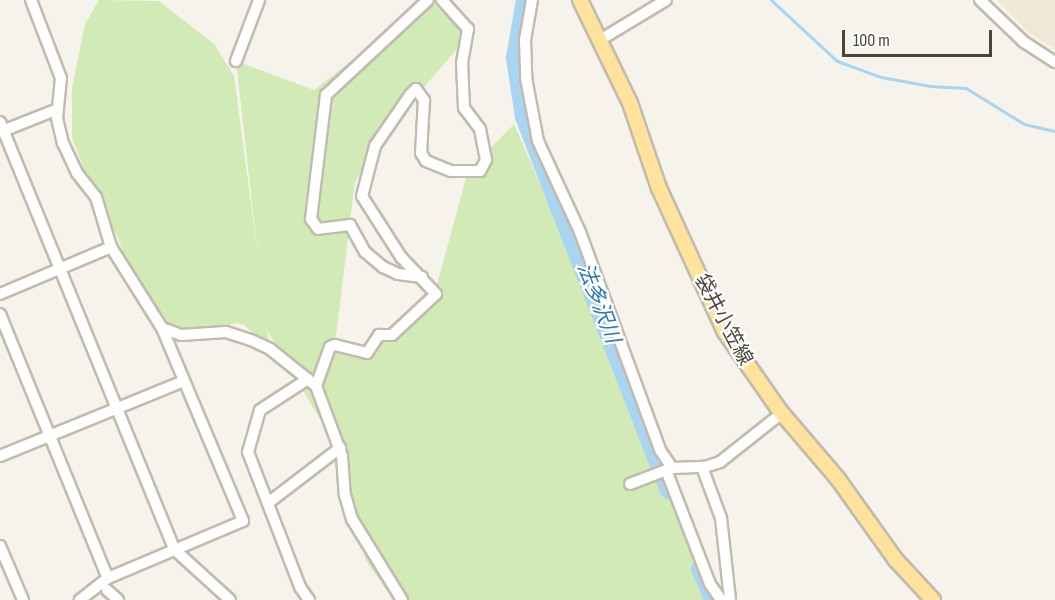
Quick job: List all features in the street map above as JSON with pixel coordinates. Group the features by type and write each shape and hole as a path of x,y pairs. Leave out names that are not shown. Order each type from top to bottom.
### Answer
{"main road":[{"name":"袋井小笠線","path":"580,0 630,103 659,188 725,332 782,413 838,479 895,559 933,600"}],"street":[{"path":"31,0 61,78 58,109 63,143 77,173 96,197 111,247 162,328 243,521 108,578 80,600"},
{"path":"236,61 259,0"},
{"path":"422,276 398,274 383,267 365,252 350,225 318,229 311,219 326,95 429,0"},
{"path":"309,600 248,452 261,410 312,383 330,347 335,345 367,353 379,335 392,335 436,294 422,276 401,257 362,196 375,146 416,89 424,100 421,153 426,161 451,171 480,171 486,160 480,129 464,108 462,63 468,29 442,0"},
{"path":"532,0 525,40 526,78 538,141 579,232 708,579 722,600"},
{"path":"600,40 666,0"},
{"path":"980,0 1024,42 1055,62"},
{"path":"58,109 1,128 175,550 230,600"},
{"path":"0,294 111,247"},
{"path":"0,314 108,578"},
{"path":"162,328 181,335 226,332 244,337 270,349 312,383 340,448 345,495 352,519 402,600"},
{"path":"0,456 184,381"},
{"path":"630,484 669,469 702,467 720,462 782,413"},
{"path":"268,503 340,448"},
{"path":"702,467 721,518 724,563 730,600"},
{"path":"0,546 23,600"},
{"path":"708,579 724,563"},
{"path":"107,590 118,600"}],"shaded area":[{"path":"997,0 1055,0 1055,49 1028,32"}],"green space":[{"path":"99,0 159,1 215,45 234,76 258,256 236,61 314,90 430,0 467,37 379,140 355,182 335,344 367,353 433,299 468,171 514,124 638,408 710,584 721,600 394,600 366,561 342,456 267,330 270,349 244,325 235,323 208,333 181,335 157,320 135,285 118,238 92,192 72,137 72,88 85,24"}],"waterway":[{"name":"法多沢川","path":"525,0 515,58 524,117 669,490"},
{"path":"771,0 837,61 881,77 930,86 966,88 1024,124 1055,131"},
{"name":"法多沢川","path":"700,569 714,600"}]}
